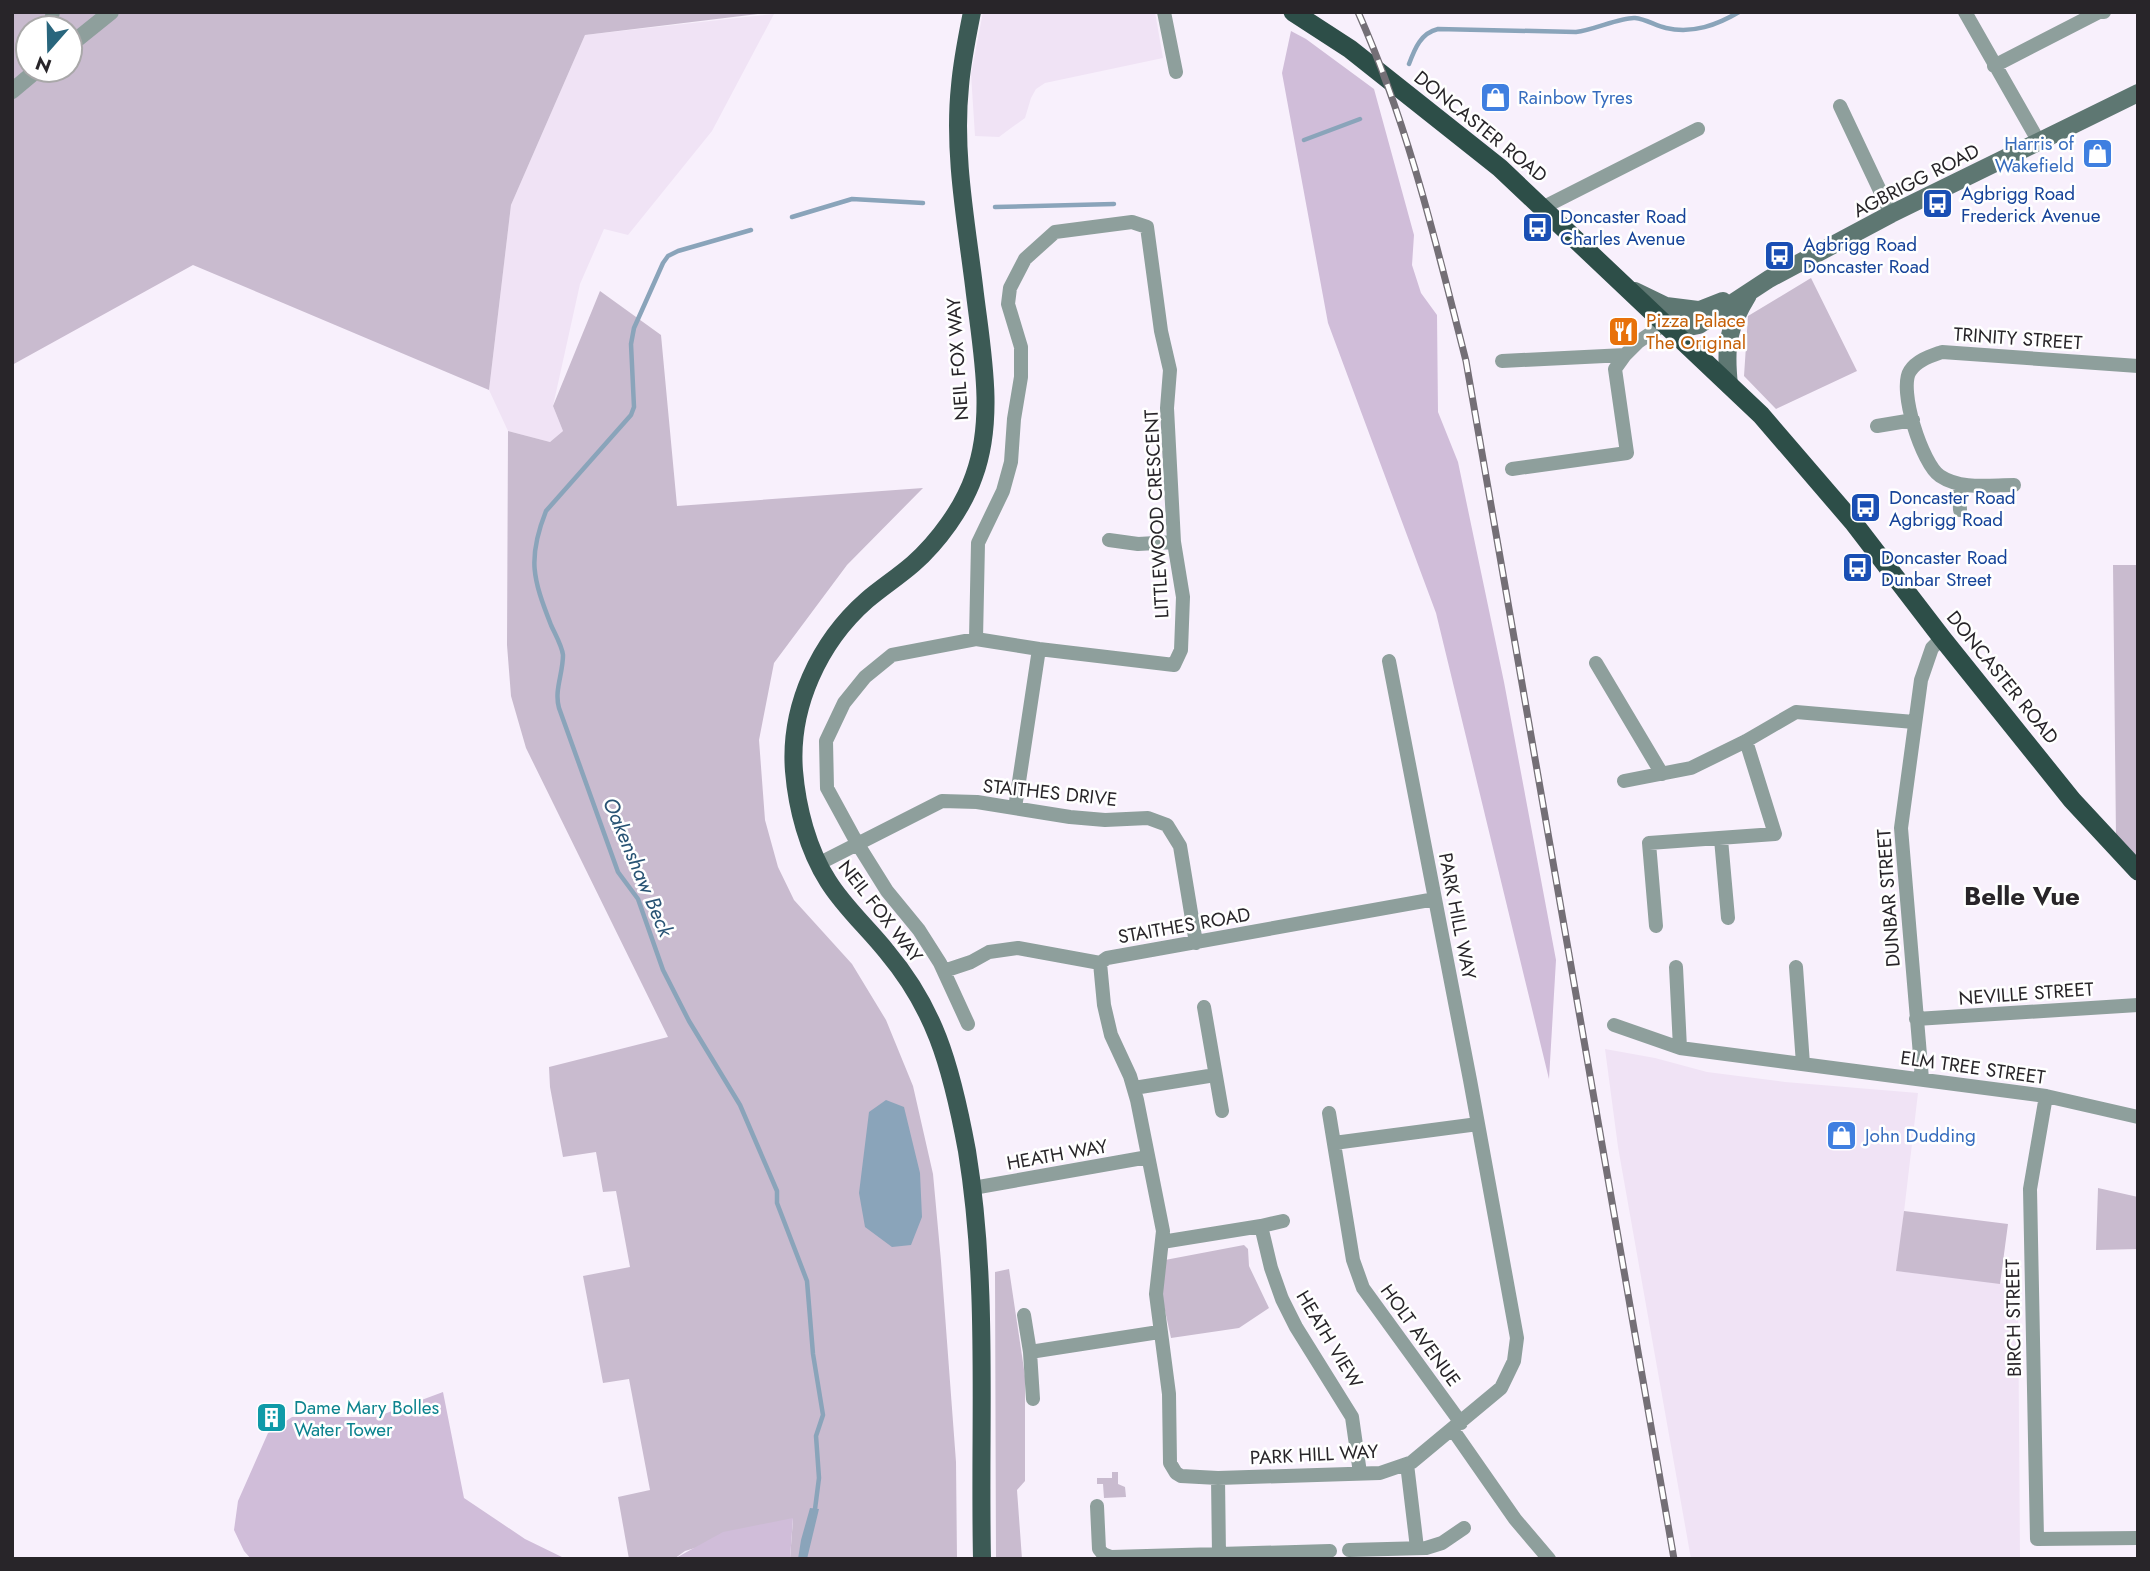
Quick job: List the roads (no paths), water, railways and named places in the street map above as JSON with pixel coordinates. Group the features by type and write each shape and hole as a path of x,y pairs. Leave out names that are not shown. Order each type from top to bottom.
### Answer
{"highway":[{"name":"DONCASTER ROAD","path":"1293,12 1308,18 1360,57 1500,168 1761,415 1853,522 2072,800 2138,871"}],"main road":[{"name":"NEIL FOX WAY","path":"972,12 959,89 958,128 985,401 983,438 975,475 960,505 934,543 914,564 865,602 845,622 821,655 803,695 794,742 794,775 799,805 818,864 830,885 890,954 913,987 938,1036 962,1124 978,1228 982,1559"},
{"name":"AGBRIGG ROAD","path":"1666,323 1752,289 1891,214 2138,93"},
{"path":"1629,288 1666,306 1702,310"},
{"name":"AGBRIGG ROAD","path":"1666,323 1684,328 1699,325 1752,289"},
{"path":"1729,385 1726,355 1728,336 1733,321 1752,289"}],"street":[{"path":"84,34 111,12"},
{"path":"1164,12 1176,72"},
{"path":"1965,12 2039,142"},
{"path":"1994,66 2099,12 2105,12"},
{"path":"1840,106 1891,214"},
{"path":"1544,207 1698,129"},
{"name":"LITTLEWOOD CRESCENT","path":"968,1024 944,971 919,930 887,891 827,788 826,741 844,703 864,677 892,655 976,639 1174,664 1181,650 1183,597 1174,542 1167,408 1170,370 1161,331 1147,226 1132,222 1055,232 1025,259 1010,288 1008,304 1021,347 1021,377 1011,462 1006,481 978,543 976,639"},
{"path":"1512,469 1627,453 1615,369 1617,363 1638,342 1666,323"},
{"name":"TRINITY STREET","path":"1958,485 1939,475 1930,465 1913,420 1906,381 1910,371 1926,357 1942,352 2138,366"},
{"path":"1502,360 1625,355"},
{"path":"1877,426 1913,420"},
{"path":"1960,510 1958,485 2014,485"},
{"path":"1109,540 1138,544 1174,542"},
{"name":"DUNBAR STREET","path":"1922,1079 1901,828 1924,666 1932,648 1942,638"},
{"path":"1015,808 1039,649"},
{"name":"PARK HILL WAY","path":"1100,963 1104,1005 1111,1035 1134,1088 1163,1231 1156,1294 1169,1394 1170,1463 1176,1473 1181,1476 1218,1478 1360,1473 1380,1472 1412,1462 1501,1388 1514,1362 1517,1338 1389,661"},
{"path":"1596,663 1662,774"},
{"path":"1624,781 1691,768 1796,712 1914,722"},
{"path":"1656,926 1649,843 1775,834 1746,741"},
{"name":"STAITHES DRIVE","path":"818,864 942,802 976,802 1105,820 1147,818 1167,825 1180,846 1196,943"},
{"path":"1721,839 1728,918"},
{"name":"STAITHES ROAD","path":"944,971 971,962 989,952 1018,948 1100,963 1107,958 1435,898"},
{"path":"1676,967 1679,1048"},
{"path":"1796,967 1802,1064"},
{"name":"NEVILLE STREET","path":"1916,1019 2138,1004"},
{"path":"1204,1007 1222,1111"},
{"name":"ELM TREE STREET","path":"1614,1025 1679,1048 2046,1097 2138,1117"},
{"path":"1134,1088 1215,1075"},
{"name":"BIRCH STREET","path":"2046,1097 2029,1189 2037,1539 2138,1538"},
{"name":"HOLT AVENUE","path":"1329,1113 1353,1260 1363,1288 1457,1427 1514,1520 1549,1559"},
{"path":"1334,1143 1478,1124"},
{"name":"HEATH WAY","path":"973,1188 1148,1157"},
{"path":"1161,1241 1283,1221"},
{"name":"HEATH VIEW","path":"1261,1226 1282,1299 1296,1327 1352,1417 1360,1473"},
{"path":"1024,1315 1033,1399"},
{"path":"1030,1352 1160,1332"},
{"path":"1407,1464 1417,1548"},
{"path":"1218,1478 1219,1555"},
{"path":"1097,1506 1099,1549 1111,1557 1330,1551"},
{"path":"1349,1550 1417,1548 1442,1543 1464,1528"}],"water":[{"path":"886,1100 904,1107 920,1173 922,1217 911,1245 892,1247 865,1227 859,1193 869,1112"},
{"path":"810,1508 819,1509 807,1559 798,1559 801,1540"}],"waterway":[{"name":"Oakenshaw Beck","path":"1409,64 1423,38 1438,29 1576,32 1635,18 1666,28 1686,30 1722,21 1739,12"},
{"name":"Oakenshaw Beck","path":"1304,140 1360,119"},
{"name":"Oakenshaw Beck","path":"792,217 852,199 923,203"},
{"name":"Oakenshaw Beck","path":"995,207 1114,204"},
{"name":"Oakenshaw Beck","path":"751,230 678,251 668,256 663,263 634,328 631,344 634,407 631,415 546,511 534,556 540,595 563,655 559,708 618,872 638,899 663,970 689,1021 740,1105 777,1191 777,1203 807,1281 813,1354 823,1415 816,1436 819,1478 815,1509"}],"railway":[{"path":"1358,12 1376,54 1406,141 1432,228 1466,361 1674,1559"}],"place":[{"name":"Rainbow Tyres","path":"1495,97"},
{"name":"Harris of Wakefield","path":"2097,154"},
{"name":"Agbrigg Road Frederick Avenue","path":"1938,204"},
{"name":"Doncaster Road Charles Avenue","path":"1537,227"},
{"name":"Agbrigg Road Doncaster Road","path":"1780,255"},
{"name":"Pizza Palace The Original","path":"1623,331"},
{"name":"Doncaster Road Agbrigg Road","path":"1866,508"},
{"name":"Doncaster Road Dunbar Street","path":"1858,568"},
{"name":"John Dudding","path":"1842,1135"},
{"name":"Dame Mary Bolles Water Tower","path":"271,1418"}],"district":[{"name":"Belle Vue","path":"2022,896"}]}
